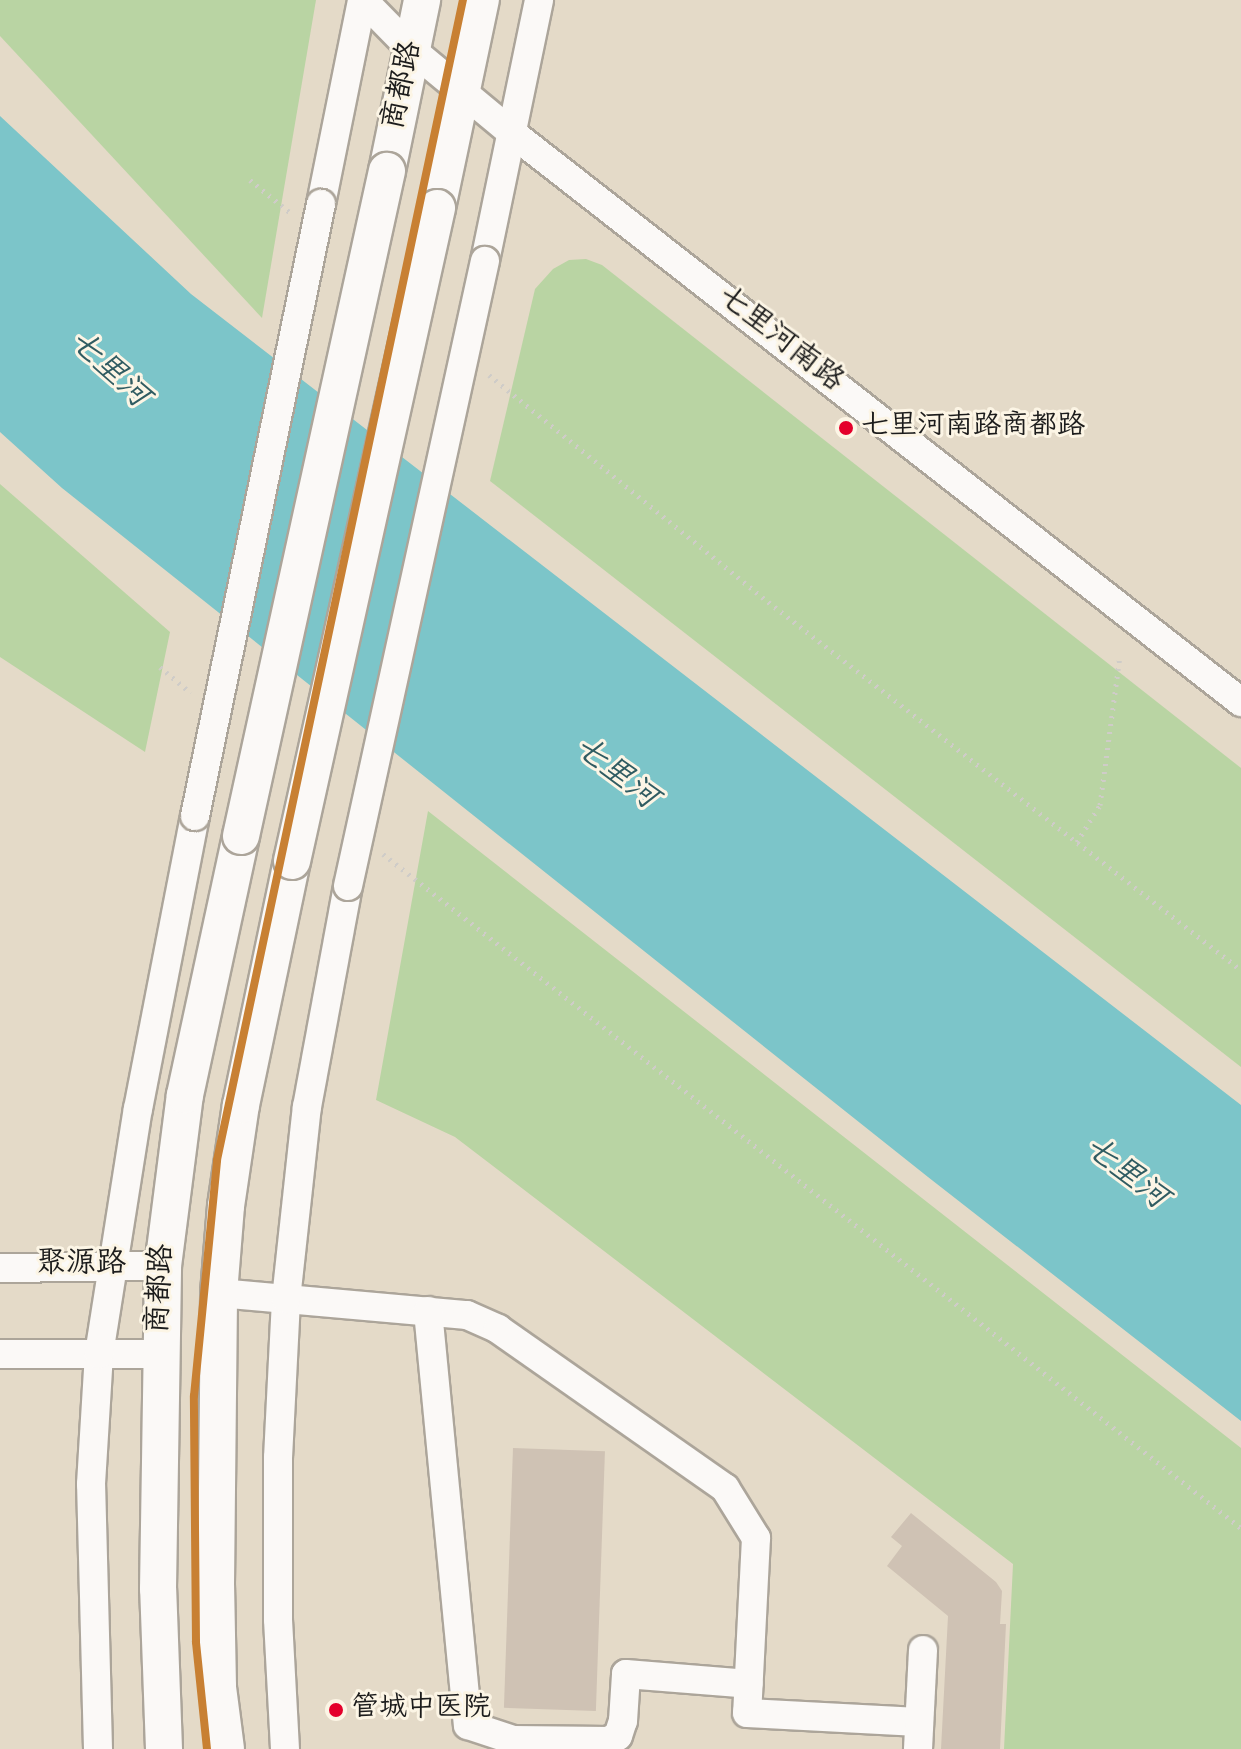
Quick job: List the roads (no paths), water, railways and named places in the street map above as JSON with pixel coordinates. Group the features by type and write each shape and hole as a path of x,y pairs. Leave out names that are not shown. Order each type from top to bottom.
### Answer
{"main road":[{"name":"商都路","path":"164,1749 158,1589 159,1354 163,1266 185,1095 422,0"},
{"name":"商都路","path":"226,1749 218,1687 216,1584 219,1293 226,1206 241,1105 292,861 481,0"}],"street":[{"name":"七里河南路","path":"362,0 412,50 512,133 1241,702"},
{"path":"98,1749 91,1484 99,1354 111,1264 310,212 362,0"},
{"path":"285,1749 278,1458 286,1299 307,1107 348,886 539,0"},
{"name":"聚源路","path":"0,1268 111,1264 163,1266"},
{"path":"219,1293 467,1315 498,1329 725,1488 756,1538 747,1713 919,1736 923,1650"},
{"path":"428,1311 468,1725 513,1740 608,1741 618,1736 623,1721 626,1674 749,1684"},
{"path":"0,1354 159,1354"}],"water":[{"name":"七里河","path":"0,116 191,294 1241,1105 1241,1421 928,1177 62,488 0,432"}],"place":[{"name":"七里河南路商都路","path":"846,428"},
{"name":"管城中医院","path":"336,1710"}]}
